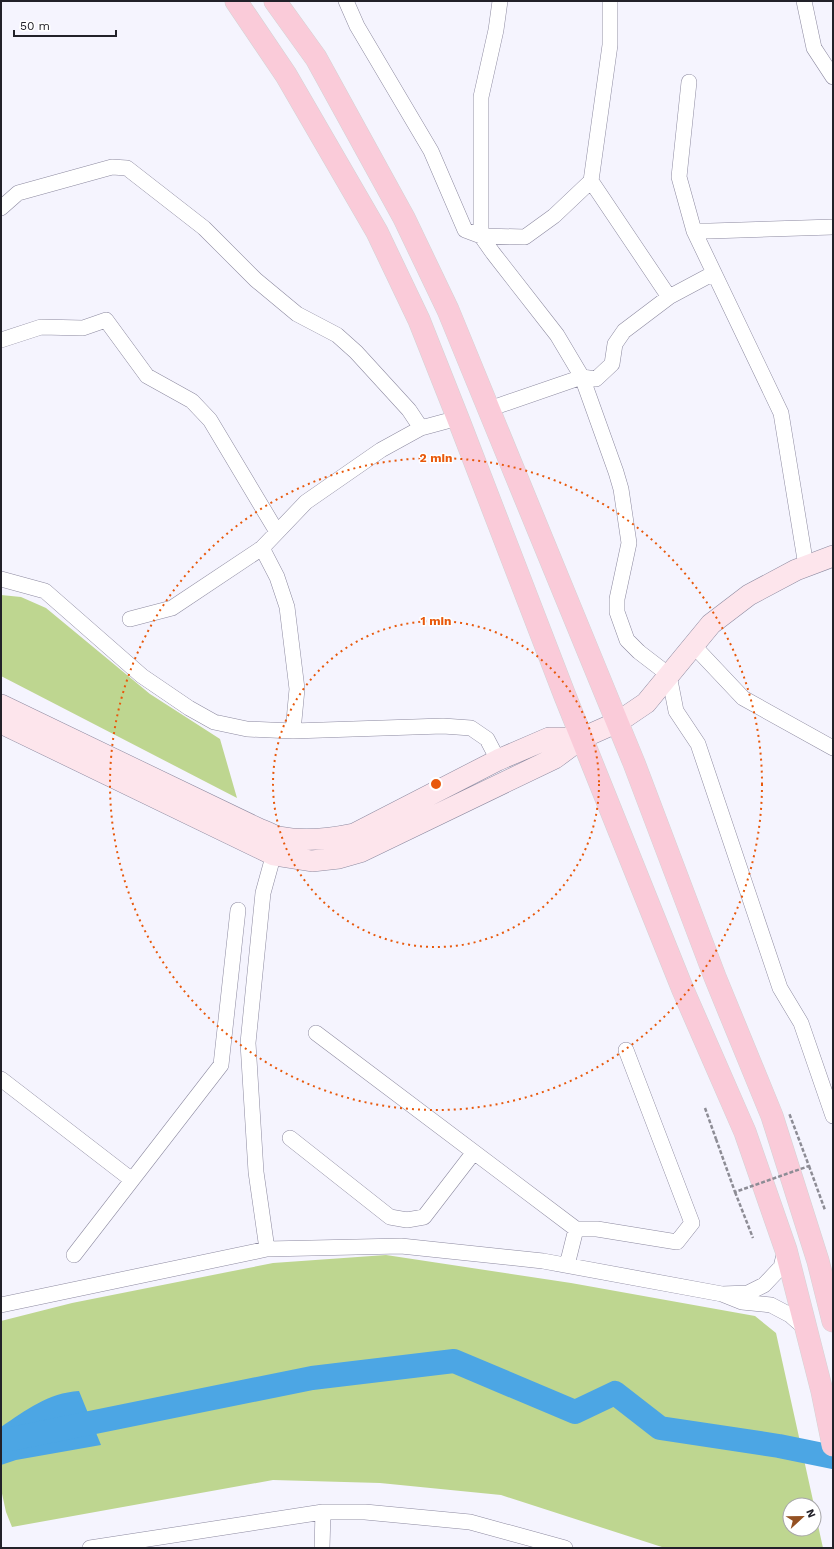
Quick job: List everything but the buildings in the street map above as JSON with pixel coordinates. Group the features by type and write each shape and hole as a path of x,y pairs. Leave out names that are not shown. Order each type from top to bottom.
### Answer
{"main road":[{"path":"236,1 286,75 377,232 419,320 582,738 683,990 745,1132 786,1250 822,1391 833,1444"},
{"path":"275,1 316,58 404,218 448,310 618,722 715,977 772,1116 818,1261 833,1321"},
{"path":"1,723 276,846 312,860 339,858 360,852 556,758 582,738 618,722 646,703 711,624 749,595 796,570 833,556"},
{"path":"1,705 259,829 276,846"},
{"path":"276,846 310,840 336,838 354,834 498,760 549,738 582,738"}],"street":[{"path":"346,1 357,26 431,151 466,230 482,236 525,237 554,216 591,180 610,45 610,1"},
{"path":"500,1 496,30 481,97 482,236 493,253 557,335 582,378 621,488 630,543 617,599 617,612 627,640 639,652 669,675 676,711 698,744 780,988 801,1023 833,1116"},
{"path":"804,1 814,48 833,77"},
{"path":"689,82 679,177 694,230 781,413 806,566"},
{"path":"1,208 18,193 112,167 127,168 204,228 256,280 297,314 337,335 356,352 409,410 421,428"},
{"path":"591,180 669,297"},
{"path":"694,230 710,231 833,227"},
{"path":"489,409 582,378 596,379 612,364 615,344 624,331 669,297 714,273"},
{"path":"1,340 41,326 83,328 106,320 147,376 192,401 210,420 277,532"},
{"path":"130,619 172,608 262,548 306,502 381,450 421,428 458,418"},
{"path":"262,548 277,577 287,607 296,689 294,731"},
{"path":"1,579 45,591 142,676 189,708 214,722 247,729 294,731 435,726 471,728 487,739 498,760"},
{"path":"693,645 743,698 833,748"},
{"path":"267,1249 256,1172 248,1043 263,893 276,846"},
{"path":"74,1255 221,1065 238,910"},
{"path":"316,1033 576,1229 598,1229 677,1242 692,1223 626,1050"},
{"path":"1,1079 132,1180"},
{"path":"290,1138 390,1217 407,1220 424,1217 474,1152"},
{"path":"566,1265 576,1229"},
{"path":"1,1305 267,1249 401,1246 566,1265 722,1294 742,1302 771,1305 790,1315 806,1329"},
{"path":"722,1294 748,1293 764,1285 781,1267 786,1250"},
{"path":"818,1261 833,1282"},
{"path":"90,1548 323,1512 365,1512 470,1522 564,1548"},
{"path":"322,1548 323,1512"}],"path":[{"path":"705,1108 753,1238"},
{"path":"789,1113 825,1210"},
{"path":"735,1192 808,1166"}],"green space":[{"path":"1,595 21,597 46,608 150,694 220,739 237,798 1,676"},
{"path":"386,1255 571,1283 755,1316 776,1333 812,1497 782,1497 782,1537 821,1537 823,1548 665,1548 501,1495 380,1483 273,1480 12,1527 6,1512 1,1489 1,1321 72,1303 273,1263"}],"water":[{"path":"79,1391 101,1445 16,1460 1,1465 1,1427 38,1403 57,1395"}],"waterway":[{"path":"1,1441 312,1378 454,1361 575,1412 615,1393 660,1428 779,1446 833,1457"}]}
